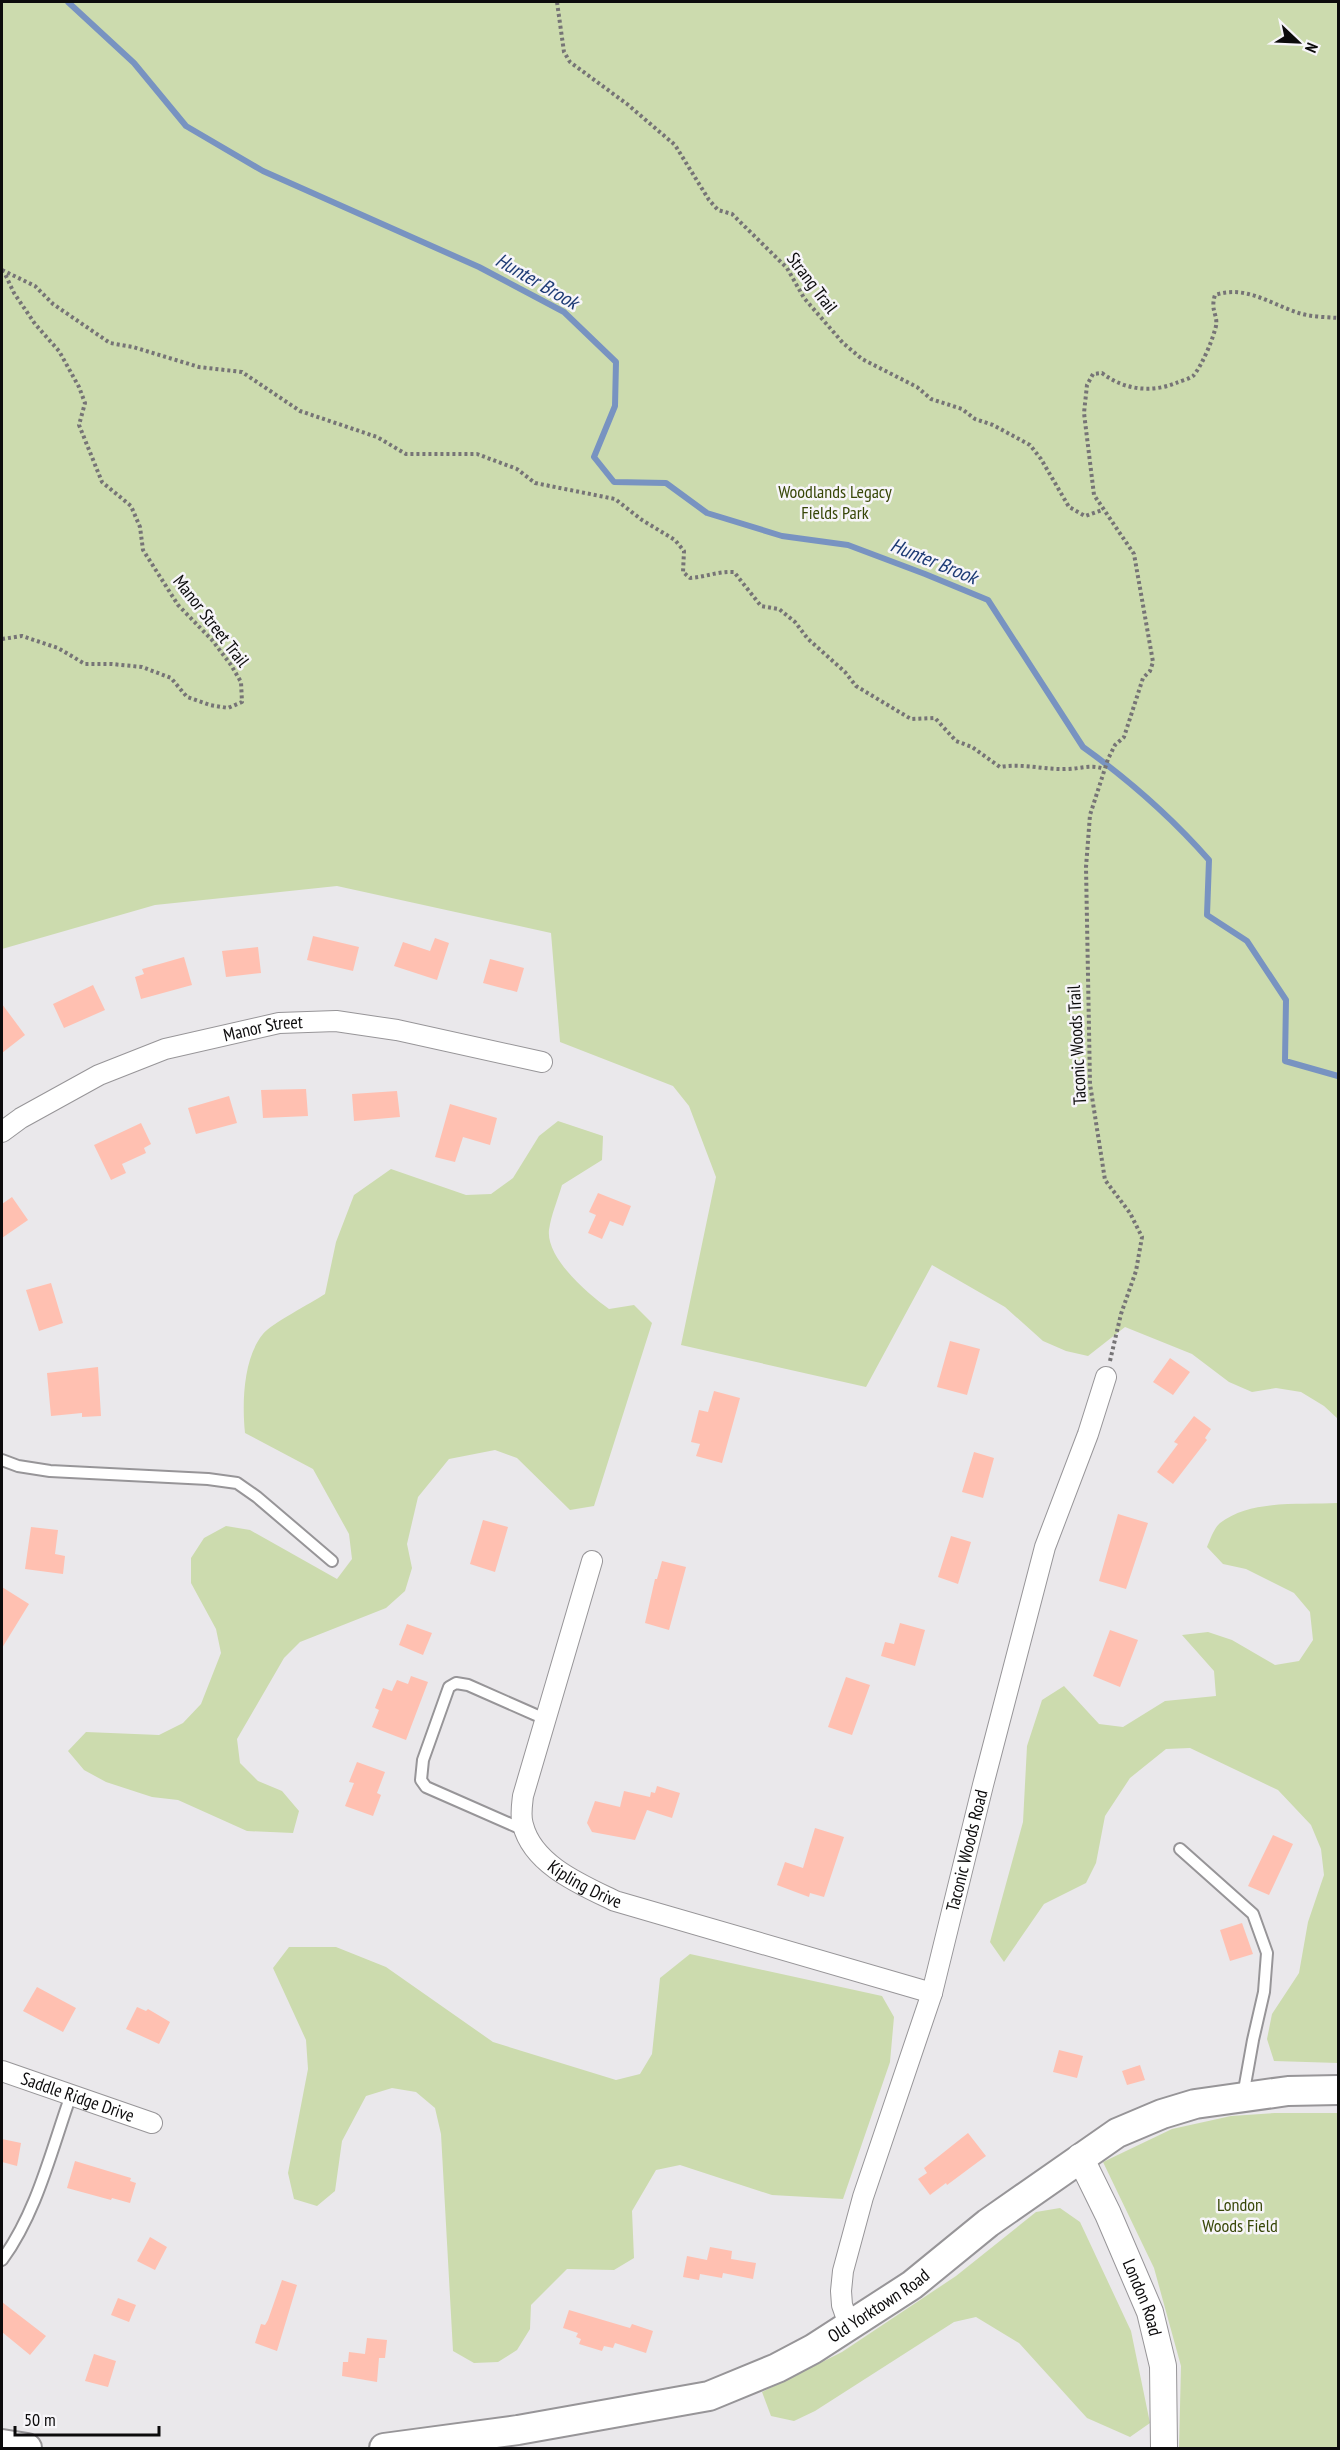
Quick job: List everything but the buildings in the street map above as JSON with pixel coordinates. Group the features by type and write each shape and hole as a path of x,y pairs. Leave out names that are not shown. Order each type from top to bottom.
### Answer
{"main road":[{"name":"Old Yorktown Road","path":"384,2448 519,2430 709,2396 777,2368 912,2285 988,2223 1117,2133 1162,2114 1195,2104 1288,2091 1338,2090"},
{"path":"2,2444 27,2448"}],"street":[{"name":"Manor Street","path":"2,1132 21,1118 99,1074 165,1048 279,1023 336,1021 397,1030 542,1062"},
{"name":"Taconic Woods Road","path":"849,2325 842,2305 843,2271 863,2197 933,1993 983,1785 1046,1547 1088,1434 1106,1377"},
{"path":"524,1830 523,1796 592,1561"},
{"name":"Kipling Drive","path":"524,1830 528,1840 546,1860 572,1880 615,1901 933,1993"},
{"name":"Saddle Ridge Drive","path":"2,2071 152,2123"},
{"name":"London Road","path":"1080,2157 1108,2214 1150,2312 1163,2366 1164,2448"}],"lane":[{"path":"2,1460 18,1466 50,1471 208,1479 237,1483 257,1497 332,1561"},
{"path":"524,1830 426,1787 421,1780 423,1760 449,1687 456,1683 468,1685 545,1719"},
{"path":"1180,1849 1252,1914 1267,1953 1264,1992 1252,2040 1243,2096"},
{"path":"2,2260 18,2238 31,2210 71,2095"}],"path":[{"name":"Strang Trail","path":"557,2 564,52 570,62 627,104 675,145 709,200 718,210 732,214 787,268 804,298 843,344 861,359 917,387 931,399 962,409 975,419 993,424 1030,445 1041,459 1069,507 1085,516 1102,510"},
{"name":"Manor Street Trail","path":"2,639 22,636 58,648 85,664 142,667 171,678 187,697 210,705 228,708 242,702 241,682 231,665 212,639 178,605 143,550 140,527 131,506 102,482 79,425 85,403 79,387 59,351 35,324 3,272"},
{"path":"3,272 35,286 53,304 110,343 133,347 199,368 242,372 300,411 376,437 406,454 477,454 517,469 535,483 615,499 642,520 675,540 684,550 683,572 690,579 705,577 716,571 734,572 761,606 779,609 795,622 808,639 845,672 856,686 911,718 935,718 956,741 972,747 1000,767 1016,764 1067,769 1096,766 1104,769"},
{"name":"Taconic Woods Trail","path":"1106,1377 1121,1314 1136,1271 1142,1237 1130,1214 1105,1180 1090,1084 1086,867 1090,814 1104,769 1115,745 1124,737 1143,678 1150,671 1153,662 1134,554 1094,495 1084,413 1087,385 1093,374 1102,374 1116,384 1138,389 1163,388 1192,377 1209,346 1217,323 1211,306 1215,295 1227,291 1249,293 1298,313 1338,318"}],"green space":[{"name":"Woodlands Legacy Fields Park","path":"2,2 1338,2 1338,1419 1324,1406 1301,1392 1276,1388 1252,1392 1229,1382 1192,1354 1125,1327 1088,1356 1066,1351 1043,1341 1005,1307 932,1265 866,1387 681,1345 716,1177 689,1106 673,1086 560,1042 551,933 337,886 155,905 2,949"},
{"path":"558,1121 603,1136 602,1160 562,1185 549,1230 554,1252 580,1285 609,1309 634,1305 652,1323 594,1506 570,1510 517,1458 495,1450 449,1459 418,1497 407,1544 412,1568 405,1591 386,1608 300,1642 284,1658 237,1739 240,1763 258,1781 282,1791 299,1811 293,1833 247,1831 178,1800 152,1797 106,1782 84,1770 68,1751 86,1732 159,1735 183,1723 201,1704 221,1653 216,1629 191,1583 191,1558 204,1538 226,1526 250,1530 337,1579 352,1559 349,1534 313,1469 245,1433 244,1409 245,1382 251,1356 263,1334 282,1319 325,1294 336,1242 354,1195 391,1169 466,1195 491,1194 513,1178 539,1136"},
{"path":"1338,1503 1338,2063 1274,2061 1267,2039 1272,2014 1299,1973 1308,1922 1324,1875 1321,1849 1311,1825 1278,1790 1190,1748 1166,1749 1130,1778 1105,1816 1096,1863 1086,1883 1044,1904 1004,1962 990,1942 1023,1822 1027,1746 1042,1700 1064,1686 1099,1724 1123,1727 1165,1701 1216,1696 1214,1671 1182,1635 1208,1632 1232,1640 1275,1665 1299,1661 1313,1640 1310,1612 1294,1593 1246,1569 1223,1564 1207,1547 1220,1523 1246,1510 1277,1505"},
{"path":"289,1947 336,1947 386,1967 493,2042 616,2080 640,2074 652,2054 660,1978 690,1954 882,1996 894,2017 890,2062 843,2199 772,2195 680,2165 656,2170 632,2211 634,2258 614,2270 567,2269 531,2305 530,2329 517,2350 498,2362 474,2363 453,2351 441,2134 435,2108 416,2092 392,2088 366,2096 342,2141 335,2191 317,2206 294,2199 288,2173 308,2069 306,2040 273,1968"},
{"name":"London Woods Field","path":"1338,2113 1338,2448 1179,2448 1181,2366 1154,2268 1103,2162 1172,2129 1231,2116"},
{"path":"1060,2208 1080,2222 1131,2331 1150,2423 1130,2437 1087,2418 1019,2343 976,2317 954,2322 815,2411 794,2421 771,2416 762,2392 842,2352 956,2276 1036,2212"}],"waterway":[{"name":"Hunter Brook","path":"68,2 134,63 186,126 263,171 479,267 564,312 616,362 615,406 594,457 614,482 666,483 707,513 782,536 848,545 988,600 1083,747 1149,800 1209,860 1207,915 1247,941 1286,1000 1285,1061 1338,1076"}]}
